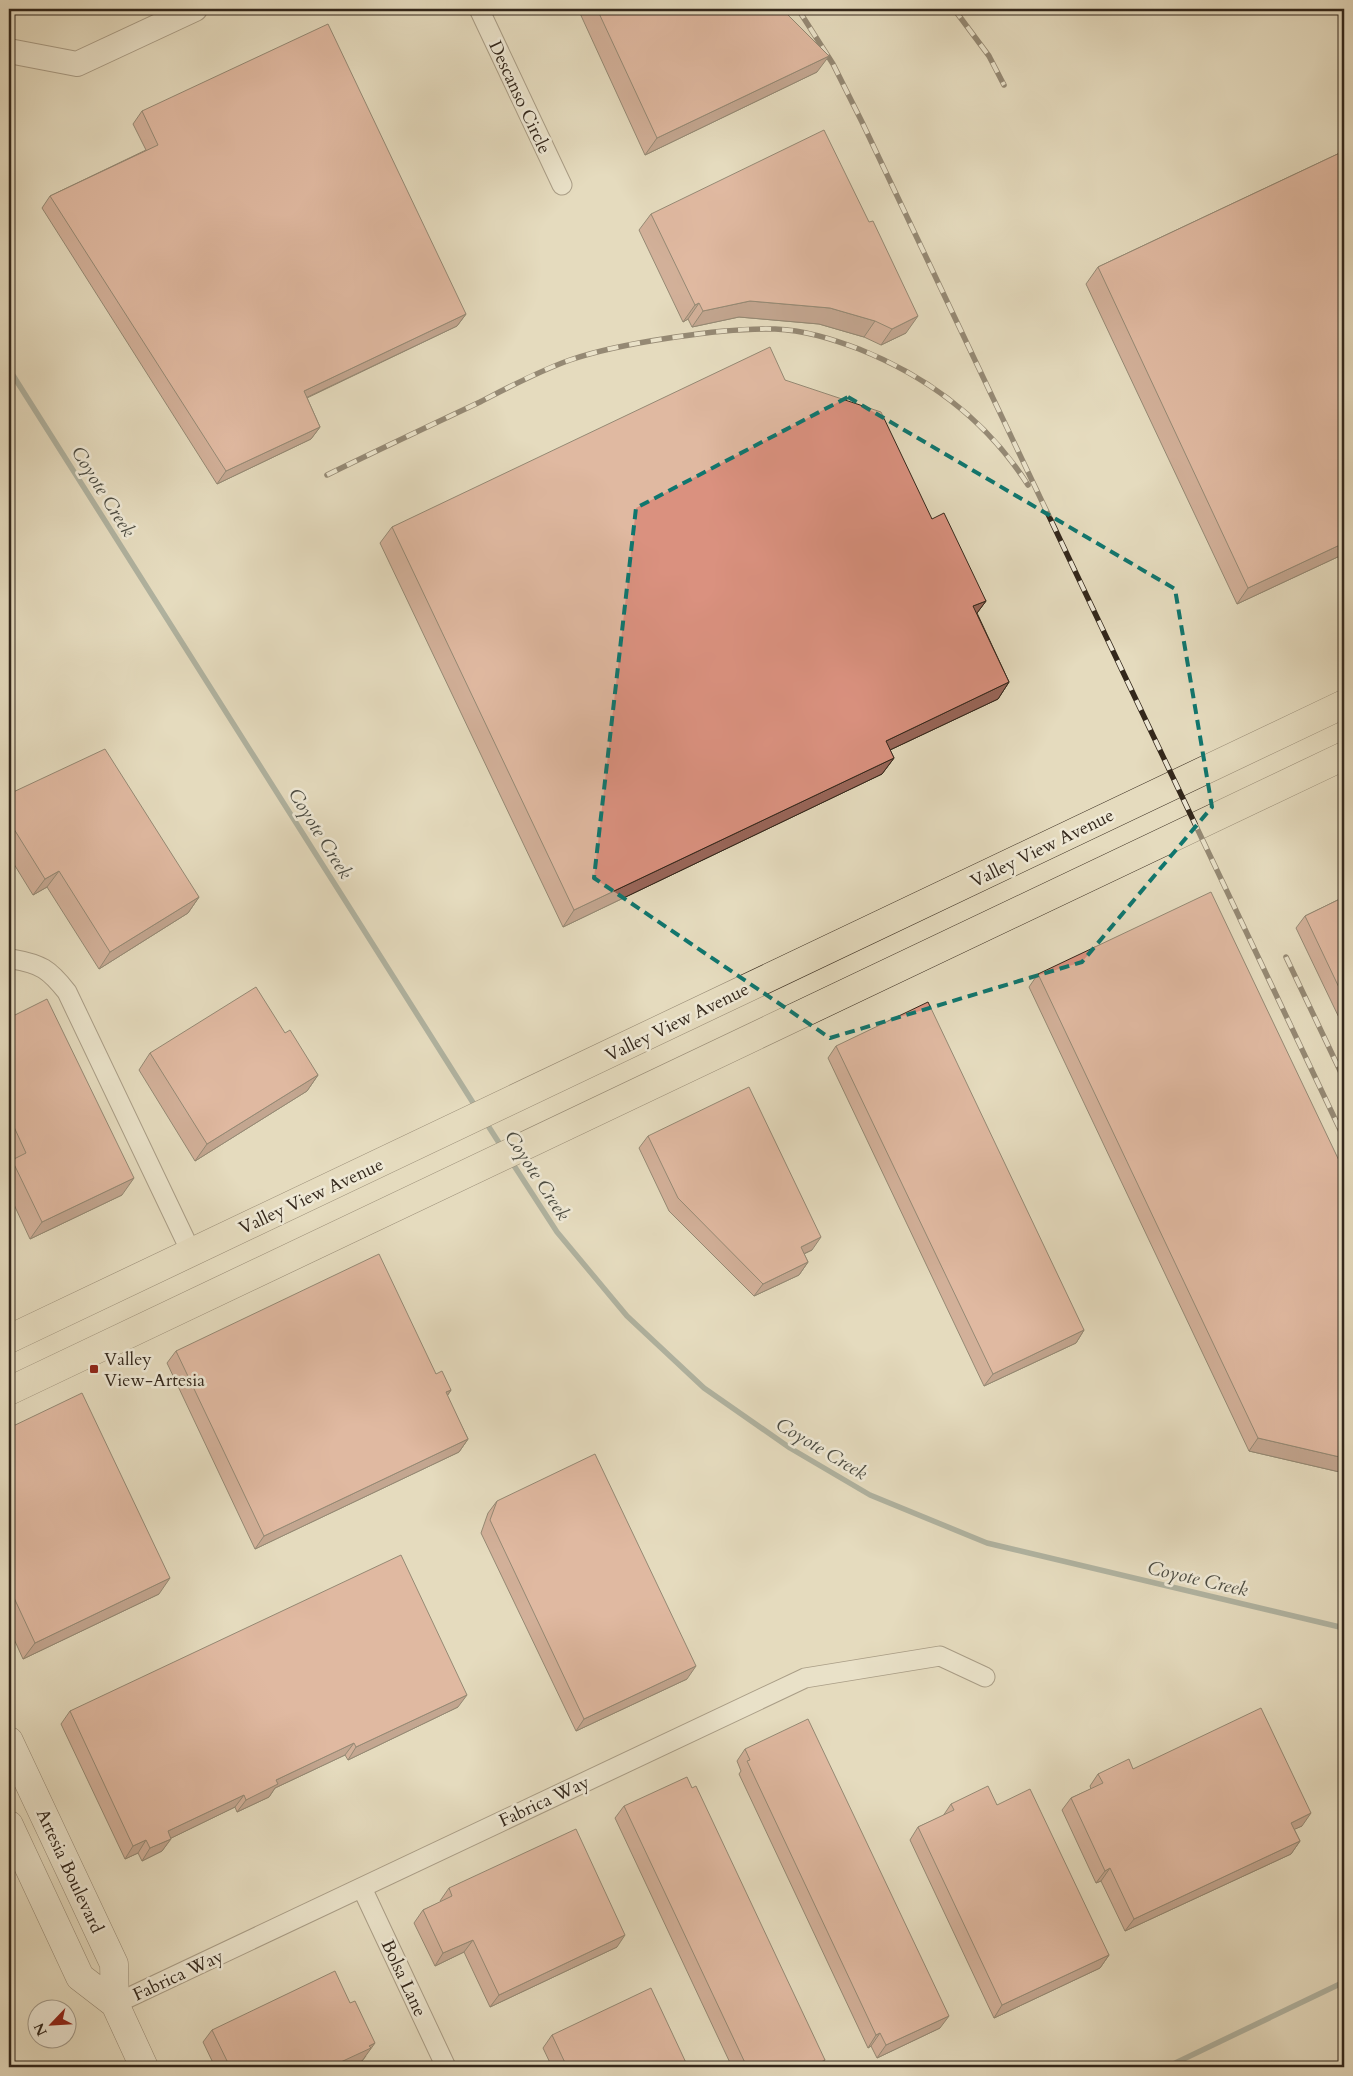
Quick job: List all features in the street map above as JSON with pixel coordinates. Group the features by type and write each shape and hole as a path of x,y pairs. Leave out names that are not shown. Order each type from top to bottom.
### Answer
{"main road":[{"name":"Valley View Avenue","path":"9,1339 1344,704"},
{"path":"9,1391 571,1122 655,1084 1344,756"},
{"name":"Artesia Boulevard","path":"9,1741 114,1964 115,2004 144,2067"},
{"name":"Artesia Boulevard","path":"9,1825 80,1977 115,2004"}],"street":[{"path":"9,51 77,64 195,9"},
{"name":"Descanso Circle","path":"479,9 562,185"},
{"path":"9,960 40,965 56,977 67,992 192,1252"},
{"name":"Fabrica Way","path":"115,2004 805,1678 940,1656 984,1677"},
{"name":"Bolsa Lane","path":"362,1888 446,2067"}],"highlighted area":[{"path":"848,397 1175,589 1212,807 1082,962 830,1038 594,878 636,508"}],"building":[{"path":"597,9 782,9 829,56 657,138"},
{"path":"328,24 466,314 304,391 320,427 226,471 50,196 158,145 142,111"},
{"path":"824,130 869,222 873,221 918,316 892,329 875,321 830,308 750,301 703,311 699,303 695,305 651,214"},
{"path":"1344,151 1344,543 1248,588 1098,267"},
{"path":"770,347 785,380 881,412 932,519 944,513 986,601 973,606 1009,682 886,741 894,758 574,910 392,527"},
{"path":"105,749 199,897 110,952 59,871 45,879 9,821 9,794"},
{"path":"1211,892 1344,1171 1344,1458 1258,1438 1038,974"},
{"path":"1344,897 1344,998 1305,916"},
{"path":"256,987 285,1033 290,1030 318,1075 207,1144 150,1053"},
{"path":"47,999 134,1178 42,1222 12,1160 26,1153 9,1116 9,1018"},
{"path":"928,1002 1084,1330 993,1374 836,1046"},
{"path":"749,1087 821,1237 801,1247 808,1262 763,1284 678,1198 648,1136"},
{"path":"379,1254 436,1374 442,1371 451,1390 446,1392 468,1439 264,1536 176,1351"},
{"path":"82,1393 170,1578 35,1643 9,1587 9,1428"},
{"path":"595,1454 696,1666 584,1719 490,1520 497,1501"},
{"path":"401,1555 467,1695 356,1747 354,1743 276,1780 278,1784 246,1800 244,1795 168,1831 171,1839 150,1848 146,1840 133,1846 70,1711"},
{"path":"1261,1708 1311,1813 1291,1823 1300,1841 1134,1919 1110,1868 1105,1871 1071,1798 1103,1783 1098,1774 1129,1759 1133,1769"},
{"path":"808,1719 949,2016 886,2045 880,2033 876,2035 747,1761 750,1760 745,1749"},
{"path":"687,1777 692,1788 696,1786 825,2060 821,2062 824,2067 747,2067 624,1806"},
{"path":"988,1786 997,1805 1030,1789 1109,1955 1002,2005 918,1827 954,1810 951,1804"},
{"path":"576,1829 625,1935 499,1995 473,1940 443,1953 423,1910 452,1896 449,1888"},
{"path":"335,1971 350,2003 355,2001 375,2043 369,2046 371,2048 330,2067 230,2067 212,2030"},
{"path":"651,1988 688,2067 567,2067 552,2035"}],"waterway":[{"name":"Coyote Creek","path":"9,369 477,1109"},
{"name":"Coyote Creek","path":"485,1121 503,1149"},
{"name":"Coyote Creek","path":"511,1161 557,1232 627,1316 704,1388 790,1448 870,1495 987,1543 1344,1628"},
{"path":"1167,2067 1344,1982"}],"railway":[{"path":"798,9 833,64 862,122 1344,1138"},
{"path":"954,9 989,56 1004,85"},
{"path":"327,475 547,369 570,360 619,347 669,338 735,330 775,329 807,333 859,349 885,360 932,387 975,421 1012,462 1028,485"},
{"path":"1286,957 1344,1079"}],"place":[{"name":"Valley View-Artesia","path":"94,1369"}]}
